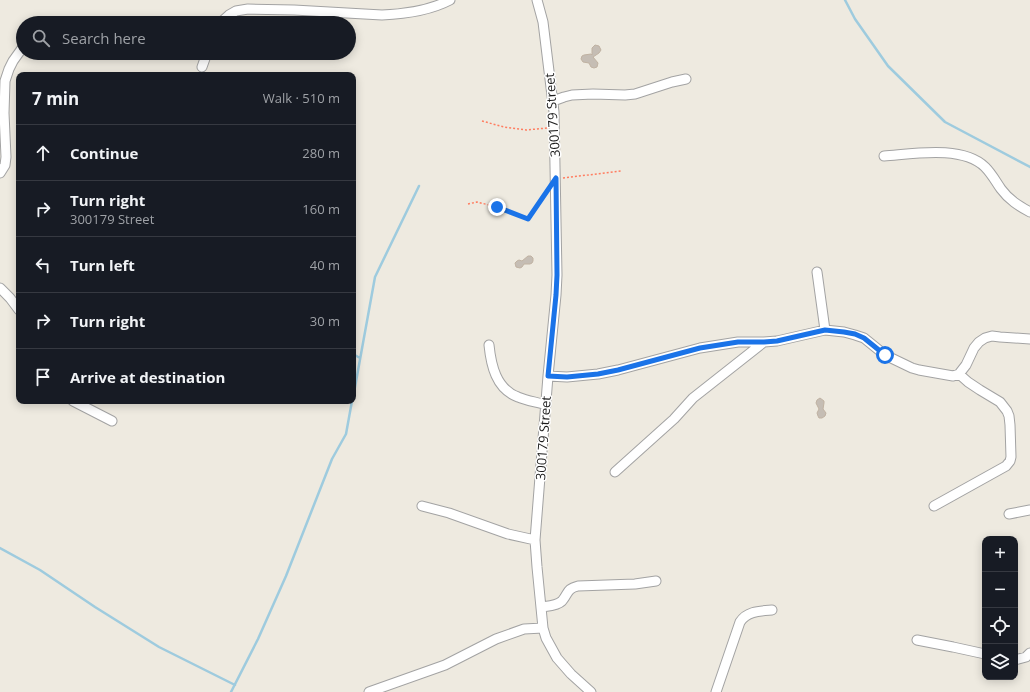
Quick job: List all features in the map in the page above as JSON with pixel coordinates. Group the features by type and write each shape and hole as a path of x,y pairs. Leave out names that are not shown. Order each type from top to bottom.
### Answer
{"street":[{"path":"228,16 236,11 248,10 294,10 388,15 432,8 450,0"},
{"name":"300179 Street","path":"537,0 543,22 553,101 556,178 556,288 535,540 537,567 543,628 546,638 557,658 571,674 591,692"},
{"path":"0,173 5,165 6,157 4,113 5,81 9,69 16,57"},
{"path":"202,67 204,60"},
{"path":"553,101 572,95 630,94 686,79"},
{"path":"884,156 931,152 956,154 968,157 984,166 1009,198 1030,212"},
{"path":"817,272 825,330"},
{"path":"0,288 16,306"},
{"path":"548,376 567,377 598,374 719,344 777,341 825,330 855,334 864,338 885,355 902,364 919,370 949,376 959,374 966,365 974,348 985,338 992,336 1030,339"},
{"path":"615,472 674,419 693,398 764,342"},
{"path":"489,345 490,360 493,368 502,385 509,393 546,405"},
{"path":"934,506 1006,466 1011,457 1008,411 1000,402 968,382 959,374"},
{"path":"77,404 112,421"},
{"path":"422,506 449,513 499,531 535,540"},
{"path":"1009,514 1030,510"},
{"path":"541,607 553,605 561,601 568,590 578,586 635,584 656,581"},
{"path":"716,692 743,617 756,611 772,610"},
{"path":"369,692 445,664 496,639 524,629 543,628"},
{"path":"916,640 982,653"},
{"path":"1018,659 1026,657 1030,653"}],"path":[{"path":"482,121 504,127 526,130 555,128"},
{"path":"468,204 477,202 497,207 528,219 556,178 621,171"}],"building":[{"path":"595,45 599,46 601,50 593,57 598,63 597,67 594,68 591,67 589,63 583,62 581,59 584,55 592,55 592,48"},
{"path":"528,256 533,258 532,263 524,264 520,268 516,267 515,263 517,261 522,261"},
{"path":"820,398 824,401 823,409 826,413 822,418 819,418 818,416 817,413 819,409 816,403"}],"waterway":[{"path":"845,0 855,19 888,66 945,122 1030,167"},
{"path":"356,382 375,277 419,186"},
{"path":"356,356 360,358"},
{"path":"231,692 258,639 286,576 332,459 346,434 351,404"},
{"path":"0,548 40,570 159,647 235,685"}],"route":[{"path":"497,207 528,219 556,178 557,275 548,376 567,377 598,374 719,344 777,341 825,330 855,334 870,342 885,355"}]}
